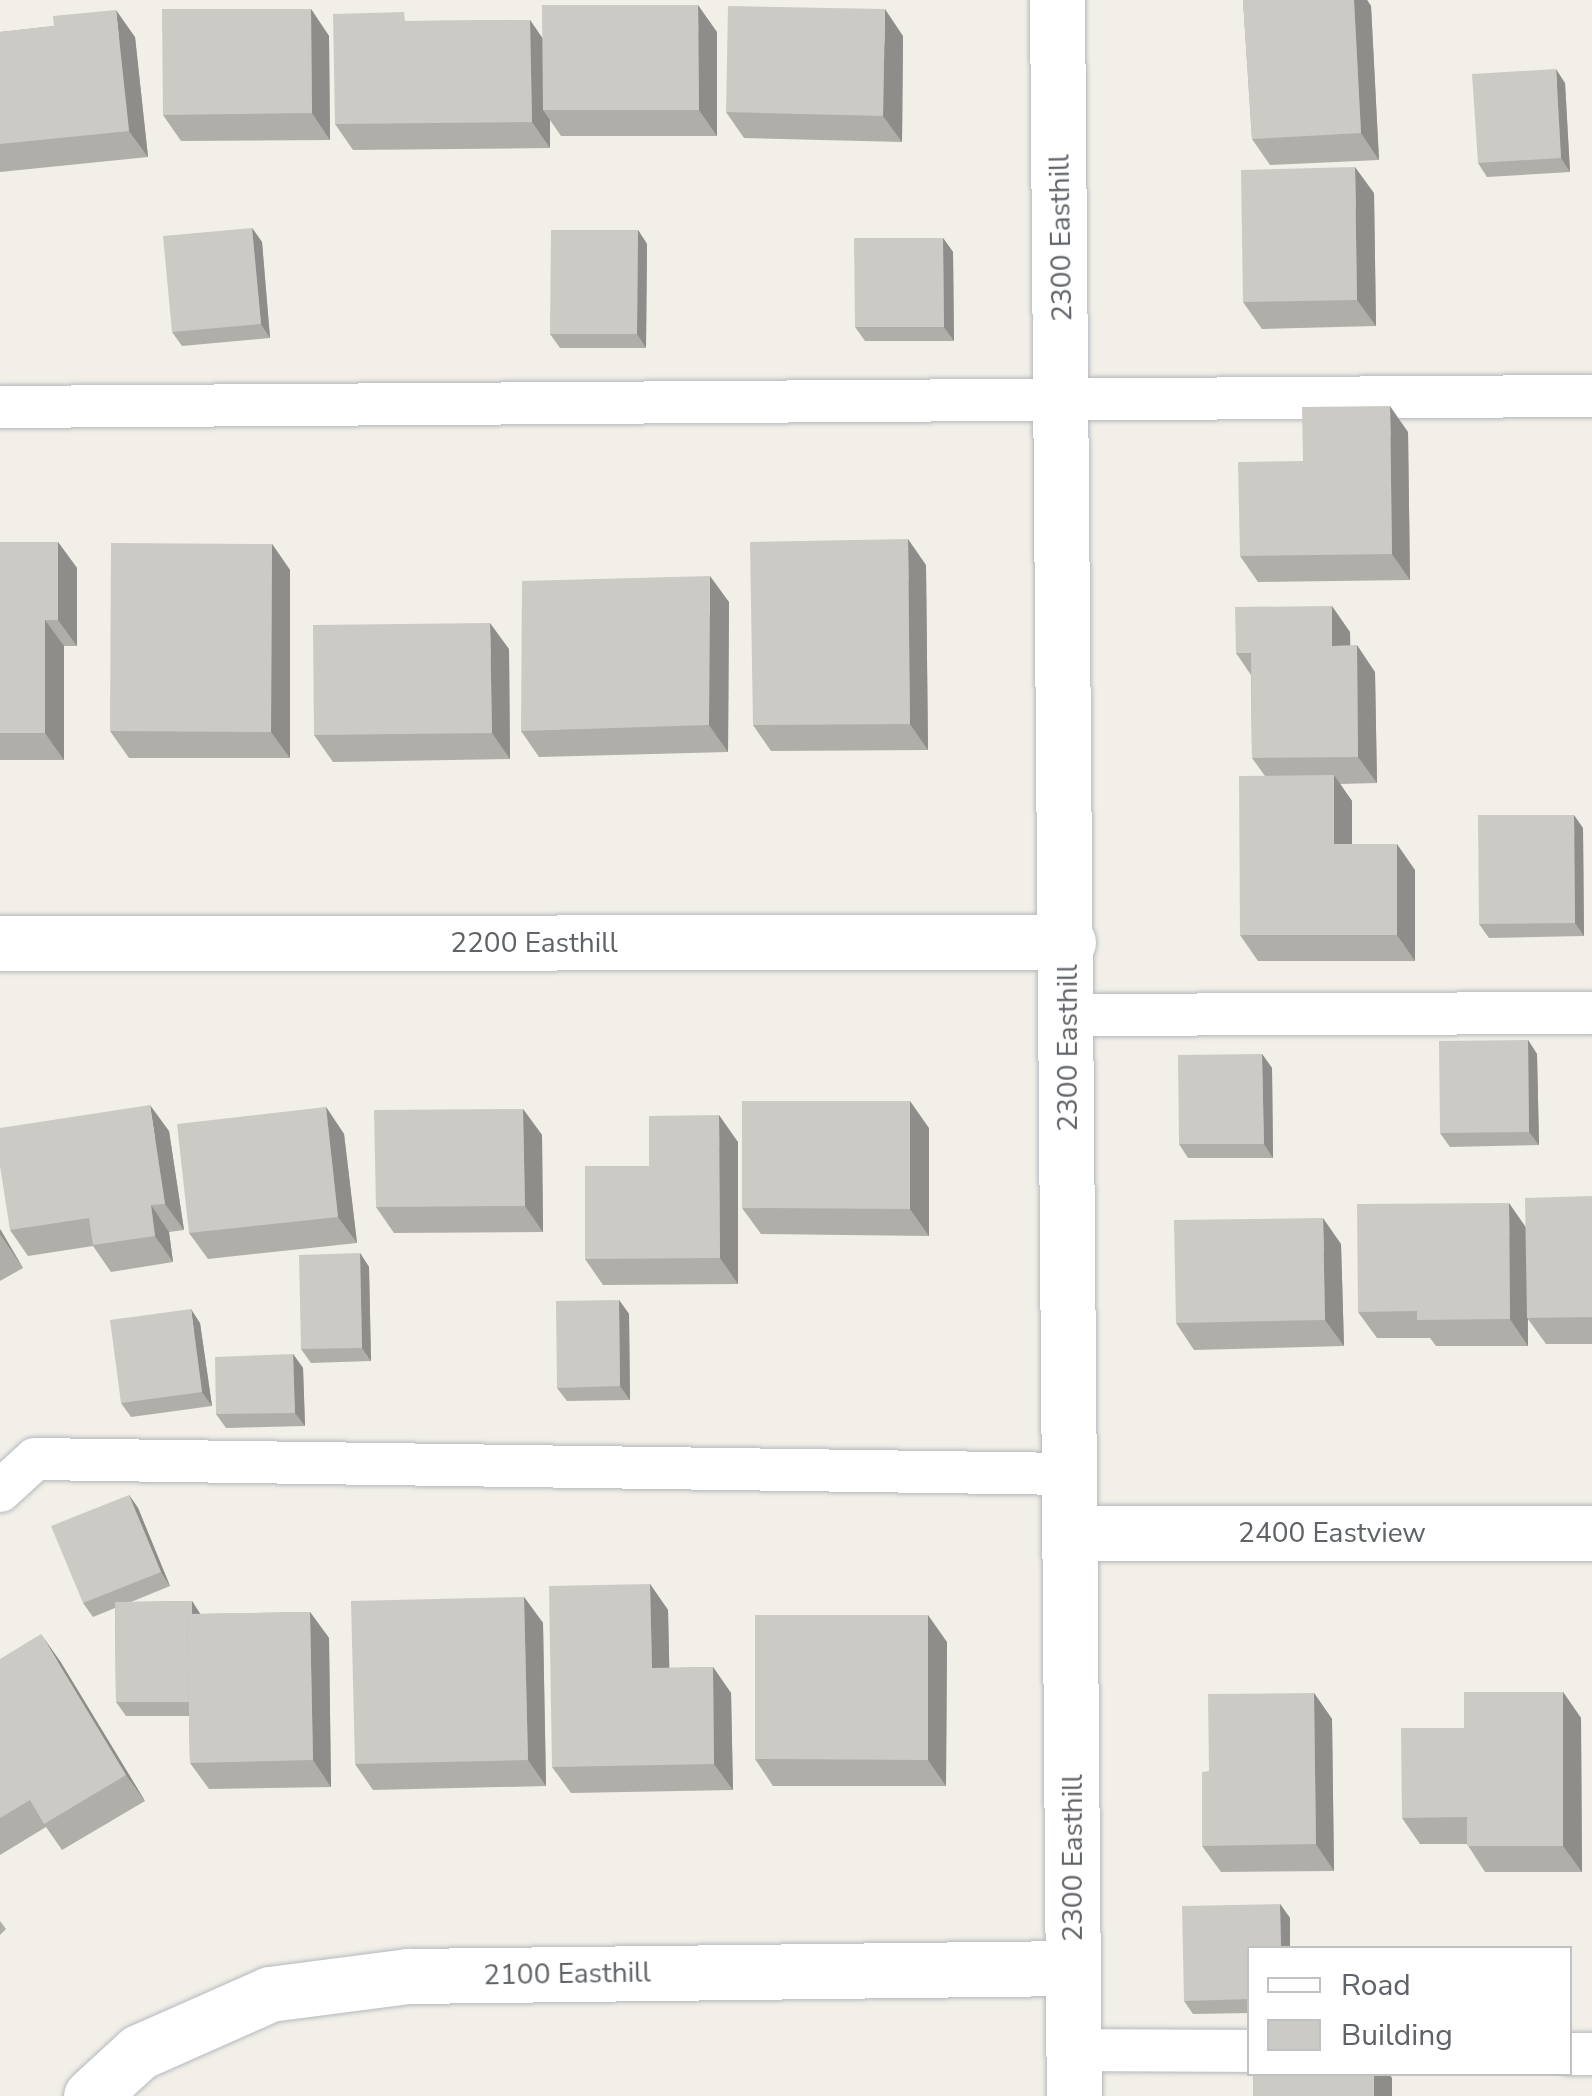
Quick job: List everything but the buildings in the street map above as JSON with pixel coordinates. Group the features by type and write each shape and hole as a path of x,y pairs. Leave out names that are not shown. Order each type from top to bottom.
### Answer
{"street":[{"name":"2300 Easthill","path":"1057,0 1064,398 1074,2073"},
{"name":"2200 Easthill","path":"0,943 1068,942"},
{"name":"2400 Eastview","path":"1072,1533 1592,1533"},
{"name":"2100 Easthill","path":"91,2096 139,2052 290,1991 408,1976 1073,1968"}],"lane":[{"path":"0,407 1592,396"},
{"path":"1068,1015 1592,1013"},
{"path":"0,1490 35,1459 1072,1474"},
{"path":"1074,2073 1247,2051"}]}
